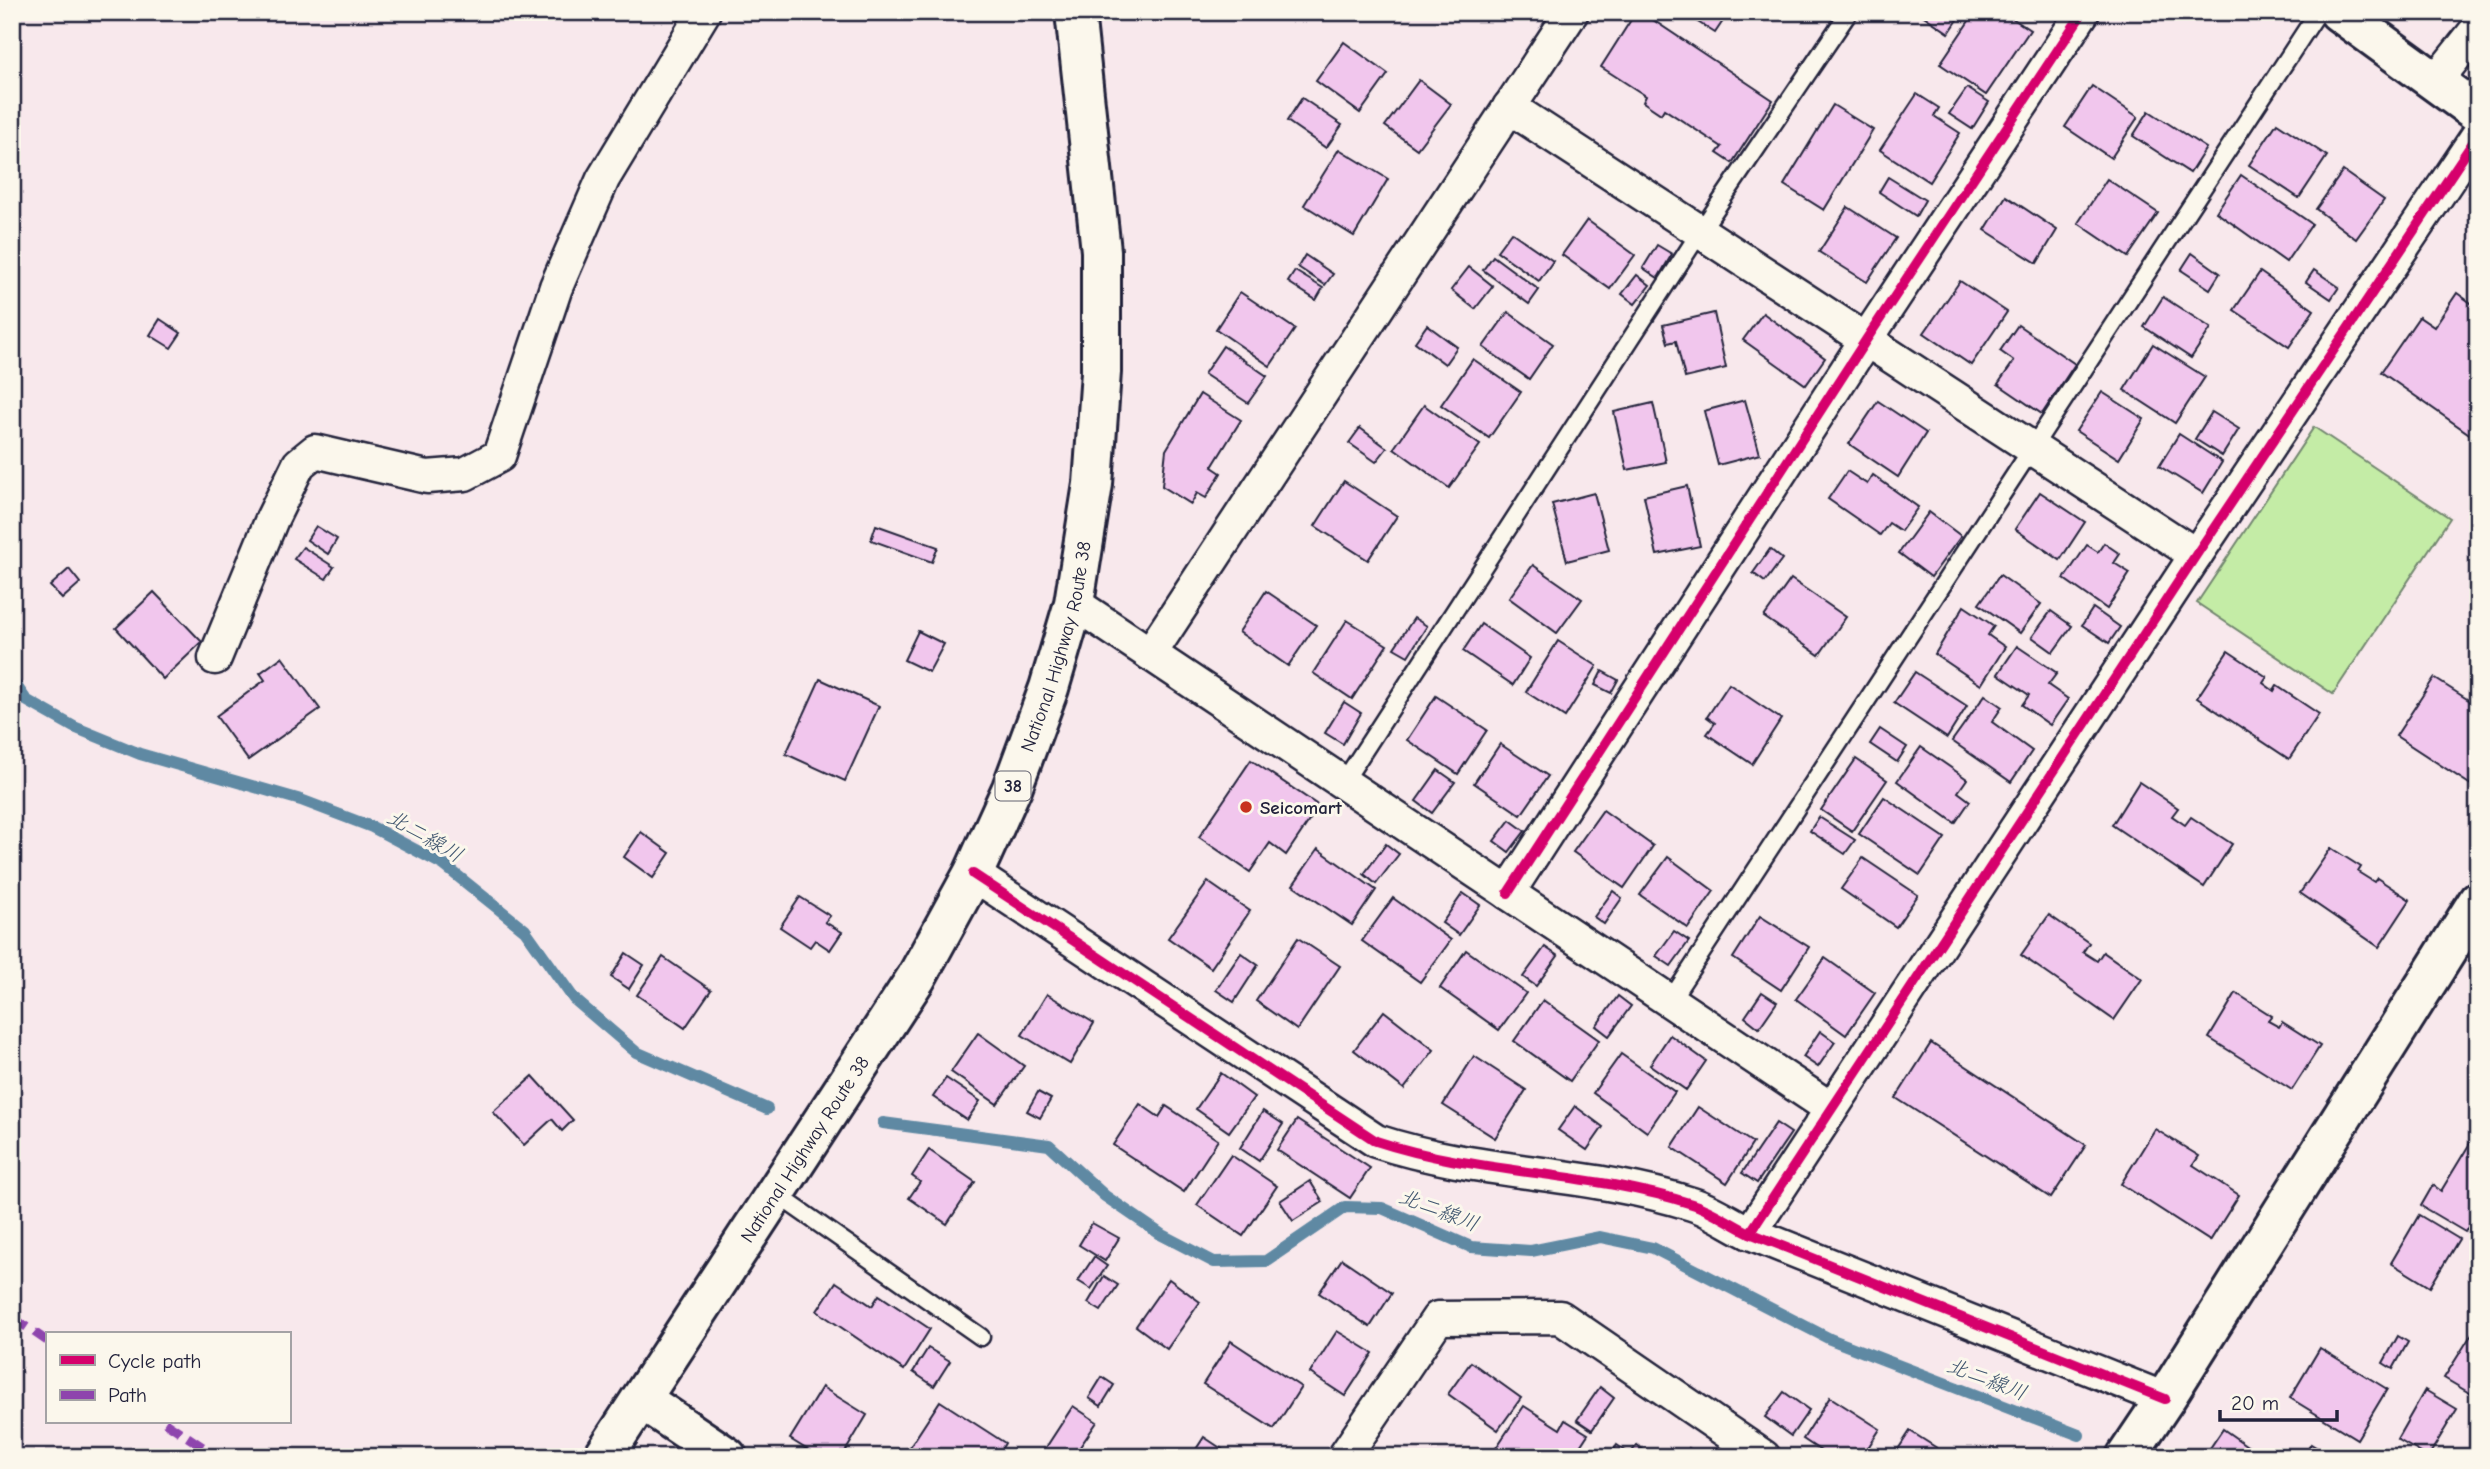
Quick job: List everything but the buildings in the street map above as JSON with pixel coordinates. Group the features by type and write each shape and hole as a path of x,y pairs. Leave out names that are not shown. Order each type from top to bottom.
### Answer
{"main road":[{"name":"National Highway Route 38","path":"603,1457 916,978 973,874 1012,788 1049,688 1074,603 1093,484 1101,372 1101,264 1086,97 1075,12"},
{"path":"2339,12 2478,113"},
{"path":"2126,1457 2478,901"},
{"path":"641,1399 727,1457"}],"street":[{"path":"215,658 272,519 299,464 315,451 427,477 465,474 499,456 556,287 603,179 704,12"},
{"path":"1150,654 1572,12"},
{"path":"1508,893 1866,340 2083,12"},
{"path":"2435,82 2478,28"},
{"path":"1509,107 2196,555"},
{"path":"1750,1233 2196,555 2478,135"},
{"path":"1074,603 1830,1108"},
{"path":"973,874 1376,1141 1410,1152 1457,1162 1620,1185 1695,1205 1750,1233 2165,1399"},
{"path":"1344,1457 1438,1318 1560,1318 1765,1457"}],"lane":[{"path":"1343,783 1700,232 1849,12"},
{"path":"1670,1001 2318,12"},
{"path":"775,1194 981,1338"}],"green space":[{"path":"2314,427 2450,518 2333,694 2197,603"}],"waterway":[{"name":"北二線川","path":"12,680 26,700 74,727 140,754 301,800 372,827 444,865 525,930 574,999 636,1052 767,1109"},
{"name":"北二線川","path":"883,1123 1049,1145 1105,1196 1162,1235 1214,1262 1266,1261 1345,1207 1382,1208 1471,1247 1531,1251 1600,1237 1653,1248 1830,1339 2079,1435"}],"marked path":[{"path":"12,1317 46,1340"},
{"path":"168,1424 218,1457"}],"cycle path":[{"path":"1508,893 1866,340 2083,12"},
{"path":"1750,1233 2196,555 2478,135"},
{"path":"973,874 1376,1141 1454,1161 1614,1185 1692,1204 1750,1233 2165,1399"}],"place":[{"name":"Seicomart","path":"1246,807"}]}
